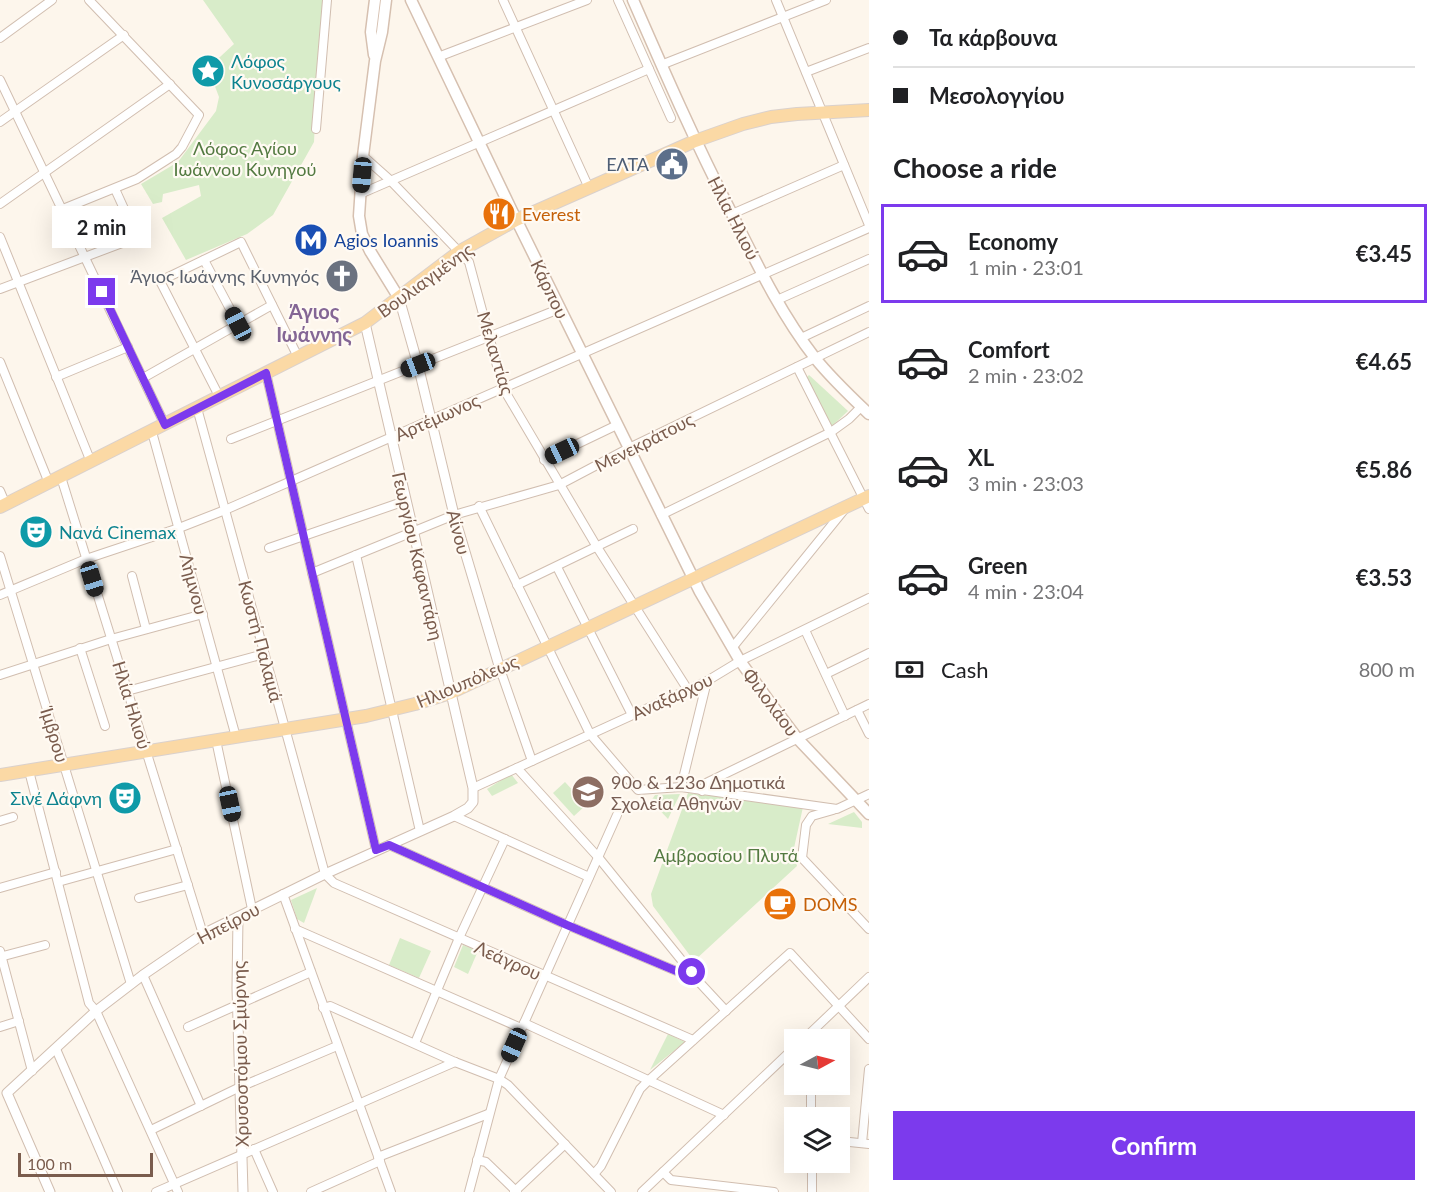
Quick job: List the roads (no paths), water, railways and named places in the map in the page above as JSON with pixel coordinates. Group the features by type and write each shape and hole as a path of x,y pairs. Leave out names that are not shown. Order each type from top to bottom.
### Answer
{"main road":[{"path":"375,0 371,32 375,61"},
{"name":"Κάρπου","path":"411,0 691,578"},
{"name":"Ηλία Ηλιού","path":"633,0 695,141 762,275 815,358 865,410"},
{"path":"384,3 382,32 375,61 363,156 359,216 362,234 370,251 399,298"},
{"name":"Βουλιαγμένης","path":"3,506 365,323 460,251 516,220 695,141 743,124 771,117 869,110"},
{"name":"Ηλιουπόλεως","path":"0,775 346,719 392,710 450,693 849,505 867,501"},
{"name":"Φιλολάου","path":"691,578 740,661 797,738 869,814"}],"street":[{"path":"0,38 51,0"},
{"path":"63,209 141,177 176,154 199,115 89,0"},
{"path":"316,129 327,0"},
{"path":"503,0 589,188"},
{"path":"438,57 587,0"},
{"path":"618,0 671,118"},
{"path":"776,0 869,227"},
{"path":"661,65 826,0"},
{"path":"0,122 124,35"},
{"path":"806,72 869,48"},
{"path":"360,194 649,69"},
{"path":"0,80 165,425"},
{"path":"0,204 170,84"},
{"name":"Μελαντίας","path":"363,156 390,180 469,262 503,388 559,485 688,690"},
{"path":"732,214 844,165"},
{"path":"115,189 125,211"},
{"name":"Αρτέμωνος","path":"0,595 86,559 225,510 869,227"},
{"path":"0,237 91,462"},
{"path":"0,289 138,237"},
{"path":"219,396 160,281 241,242 298,357"},
{"path":"204,260 238,324"},
{"path":"777,300 869,260"},
{"name":"Αίνου","path":"399,298 418,365 454,515 500,669 532,761"},
{"path":"143,378 272,305"},
{"path":"801,338 869,306"},
{"path":"231,439 559,309"},
{"name":"Γεωργίου Καφαντάρη","path":"365,323 473,788"},
{"name":"Μενεκράτους","path":"312,573 454,515 559,485 869,332"},
{"path":"56,377 128,347"},
{"path":"0,362 49,483"},
{"path":"797,367 867,501"},
{"path":"266,373 376,850"},
{"name":"Κωστή Παλαμά","path":"197,408 325,874"},
{"path":"661,515 831,432 865,410"},
{"path":"544,460 616,425"},
{"name":"Λήμνου","path":"152,432 236,737"},
{"name":"Ηλία Ηλιού","path":"61,477 203,934"},
{"path":"0,491 3,506"},
{"path":"269,548 405,501"},
{"path":"732,648 849,505"},
{"path":"479,507 590,734 638,790 681,788 837,809"},
{"path":"517,585 633,529"},
{"path":"356,555 420,831"},
{"name":"Ίμβρου","path":"0,556 131,984"},
{"path":"557,567 632,715"},
{"path":"132,576 146,629"},
{"name":"Αναξάρχου","path":"473,788 707,681 740,661 869,598"},
{"path":"0,675 80,648 202,615"},
{"path":"805,630 845,716"},
{"path":"80,648 105,726"},
{"path":"825,674 869,653"},
{"path":"127,691 264,654"},
{"path":"681,788 707,681"},
{"path":"702,791 706,783 869,704"},
{"path":"857,710 869,734"},
{"path":"216,740 252,909"},
{"path":"517,768 598,857 726,1011"},
{"path":"29,771 89,1003 96,1011 178,1192"},
{"name":"Ηπείρου","path":"4,1095 96,1011 203,934 376,850 454,816 472,805 473,788"},
{"path":"869,794 837,809 812,816 806,825 801,855 869,929"},
{"path":"468,1191 499,1079 617,814"},
{"path":"454,816 589,877"},
{"path":"0,821 13,818"},
{"path":"415,1043 459,938 505,839"},
{"path":"389,845 567,925 681,973 692,972"},
{"path":"58,882 177,849"},
{"path":"0,888 56,872"},
{"name":"Λεάγρου","path":"325,874 334,883 693,1040"},
{"path":"139,898 188,885"},
{"path":"283,894 391,1192"},
{"name":"Χρυσοστόμου Σμύρνης","path":"238,917 243,1192"},
{"path":"296,929 523,1025 724,1114"},
{"path":"32,1071 1,955 45,945"},
{"path":"594,1174 601,1166 640,1089 790,953 869,1039"},
{"path":"188,1028 310,972"},
{"path":"143,975 201,1106"},
{"path":"815,1029 869,977"},
{"path":"323,1008 330,1006 455,1062 499,1079 508,1085 611,1192"},
{"path":"0,1027 19,1021"},
{"path":"151,1130 337,1046"},
{"path":"56,1049 118,1192"},
{"path":"642,1192 784,1057"},
{"path":"156,1192 455,1062"},
{"path":"850,1142 866,1143 869,1069"},
{"path":"4,1095 50,1192"},
{"path":"311,1192 379,1159 488,1114"},
{"path":"477,1160 486,1162 515,1192 565,1144"},
{"path":"254,1149 273,1192"},
{"path":"663,1172 671,1180 727,1190 774,1192"},
{"path":"812,1173 812,1192"}],"place":[{"name":"Λόφος Κυνοσάργους","path":"208,71"},
{"name":"ΕΛΤΑ","path":"672,164"},
{"name":"Everest","path":"499,214"},
{"name":"Agios Ioannis","path":"311,240"},
{"name":"Άγιος Ιωάννης Κυνηγός","path":"342,276"},
{"name":"Νανά Cinemax","path":"36,532"},
{"name":"90ο & 123ο Δημοτικά Σχολεία Αθηνών","path":"588,792"},
{"name":"Σινέ Δάφνη","path":"125,798"},
{"name":"DOMS","path":"780,904"}],"district":[{"name":"Άγιος Ιωάννης","path":"314,322"}],"park label":[{"name":"Λόφος Αγίου Ιωάννου Κυνηγού","path":"245,158"},
{"name":"Αμβροσίου Πλυτά","path":"726,855"}]}
